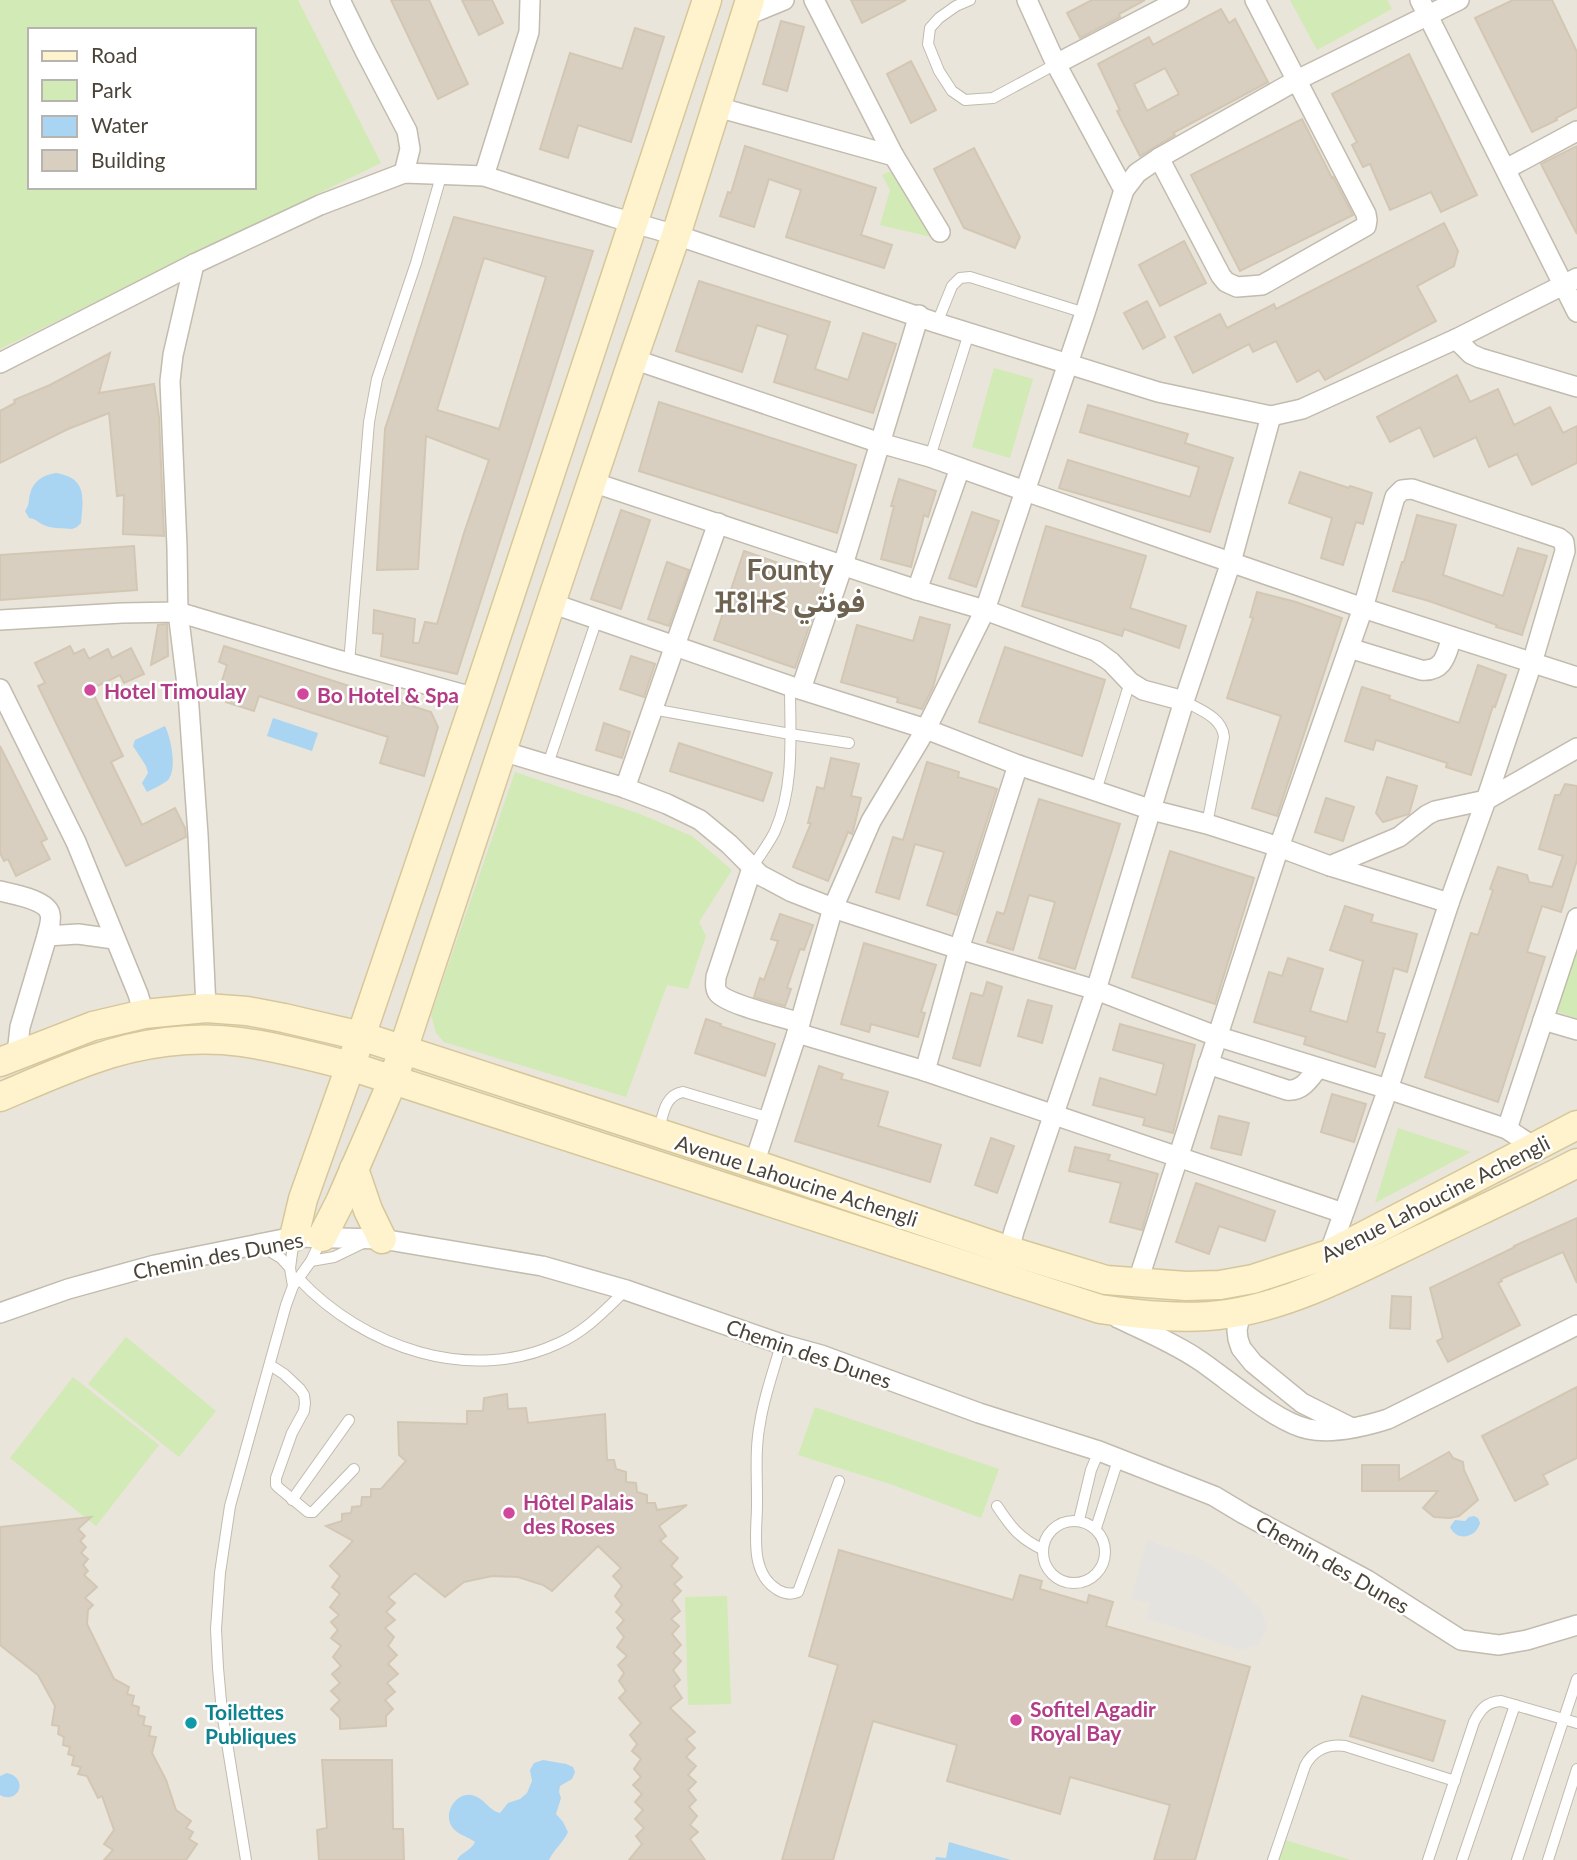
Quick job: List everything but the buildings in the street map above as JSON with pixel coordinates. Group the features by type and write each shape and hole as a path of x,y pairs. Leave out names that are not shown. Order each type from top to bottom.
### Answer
{"street":[{"path":"340,0 407,131 410,149 404,173"},
{"path":"484,176 529,32 530,0"},
{"path":"317,1249 393,1080 676,235 747,8 785,0"},
{"path":"814,0 894,156 940,232"},
{"path":"1027,0 1056,64 1124,190"},
{"path":"1056,64 1180,0"},
{"path":"1159,158 1221,276 1226,282 1237,287 1262,285 1366,226 1366,214 1255,0"},
{"path":"754,1164 833,908 871,821 926,729 985,610 1124,190 1138,173 1159,158 1424,8 1459,0"},
{"path":"294,1237 303,1199 476,698 704,2"},
{"path":"1424,8 1506,169 1570,281 1577,312"},
{"path":"717,107 894,156"},
{"path":"1506,169 1577,131"},
{"path":"0,363 194,264 320,205 404,173 484,176 676,235 1158,393 1271,416 1302,409 1457,339 1570,281"},
{"path":"194,264 173,355 170,382 178,612 188,693 206,1008"},
{"path":"796,687 843,565 880,443 928,319"},
{"path":"1457,339 1471,354 1480,358 1577,387"},
{"path":"633,359 880,443 930,457 1363,608 1577,677"},
{"path":"1005,1264 1096,990 1184,701 1231,562 1271,416"},
{"path":"917,590 960,468"},
{"path":"592,482 985,610 1096,651 1130,682 1143,690 1184,701"},
{"path":"1137,1284 1279,847 1363,608 1395,497 1402,491 1412,489 1559,538 1564,542 1565,551 1532,663 1388,1089 1329,1254"},
{"path":"625,788 718,523"},
{"path":"551,603 926,729 1018,765 1152,810 1207,824 1449,903"},
{"path":"0,620 178,612 476,698"},
{"path":"1349,648 1431,671 1441,664 1452,637"},
{"path":"0,689 76,842 144,1014"},
{"path":"1330,866 1399,837 1435,811 1486,800 1577,748"},
{"path":"502,751 625,788 667,804 700,820 760,875 792,892 833,908 1096,990 1216,1036 1507,1129 1534,1147"},
{"path":"925,1071 959,949 1018,765"},
{"path":"752,868 716,977 715,987 719,995 798,1028 1343,1213"},
{"path":"0,891 38,901 50,914 47,936 8,1058"},
{"path":"1507,1129 1577,918"},
{"path":"47,936 78,934 114,939"},
{"name":"Avenue Lahoucine Achengli","path":"8,1058 93,1026 144,1014 206,1008 247,1011 284,1018 361,1036 754,1164 1005,1264 1100,1309 1130,1314 1224,1315 1289,1300 1376,1261 1577,1163"},
{"path":"1543,1020 1577,1030"},
{"name":"Avenue Lahoucine Achengli","path":"0,1097 95,1058 146,1045 204,1040 240,1042 350,1066 1005,1264 1137,1284 1186,1286 1220,1285 1254,1279 1329,1254 1577,1125"},
{"path":"1208,1064 1293,1091 1307,1082 1318,1068"},
{"path":"354,1169 377,1239"},
{"name":"Chemin des Dunes","path":"0,1313 68,1289 155,1265 294,1237 317,1249 377,1239 542,1266 626,1290 780,1344 821,1355 979,1413 1099,1451 1214,1496 1367,1580 1461,1640 1499,1645 1527,1640 1577,1625"},
{"path":"1100,1309 1197,1358 1262,1405 1293,1423 1308,1429 1325,1430 1388,1419 1577,1325"},
{"path":"1241,1311 1238,1339 1241,1348 1253,1363 1302,1403 1351,1427"}],"lane":[{"path":"970,0 956,6 930,28 928,44 939,71 952,91 965,100 993,98 1056,64"},
{"path":"349,663 369,422 377,379 416,263 442,173"},
{"path":"928,319 952,286 960,278 970,277 1085,313"},
{"path":"930,457 969,333"},
{"path":"548,764 597,619"},
{"path":"1096,791 1130,682"},
{"path":"752,868 774,832 781,812 789,772 790,734 796,687"},
{"path":"1184,701 1215,719 1223,728 1224,737 1207,824"},
{"path":"652,709 849,743"},
{"path":"658,1133 668,1101 683,1091 770,1118"},
{"path":"290,1268 294,1237"},
{"path":"257,1245 281,1258 290,1268 296,1282 343,1317 390,1343 419,1353 482,1362 537,1353 561,1342 589,1326 626,1290"},
{"path":"246,1860 222,1712 218,1668 216,1629 220,1573 230,1506 286,1305 296,1282 317,1249"},
{"path":"780,1344 760,1423 756,1454 757,1554 766,1579 780,1591 793,1594 798,1592 839,1480"},
{"path":"270,1365 284,1374 304,1395 304,1411 292,1433 276,1485 308,1512 313,1511 354,1469"},
{"path":"292,1500 349,1420"},
{"path":"1079,1520 1091,1470 1099,1451"},
{"path":"1096,1528 1118,1460"},
{"path":"997,1506 1009,1524 1026,1541 1042,1549"},
{"path":"1079,1520 1096,1528 1104,1540 1106,1553 1103,1566 1094,1577 1080,1583 1065,1583 1053,1575 1044,1563 1042,1549 1048,1533 1062,1522 1079,1520"},
{"path":"1517,1860 1577,1679"},
{"path":"1427,1860 1482,1709 1501,1701 1577,1723"},
{"path":"1462,1860 1515,1705"},
{"path":"1273,1860 1305,1766 1321,1748 1345,1746 1455,1780"},
{"path":"1548,1860 1577,1769"}],"shaded area":[{"path":"0,0 1577,0 1577,1860 0,1860"},
{"path":"1147,1540 1202,1559 1230,1578 1260,1608 1267,1628 1259,1645 1240,1650 1146,1618 1150,1603 1131,1599"}],"green space":[{"path":"0,0 298,0 381,163 0,349"},
{"path":"1290,0 1387,0 1392,9 1317,50"},
{"path":"896,169 940,239 880,225 890,190 882,175"},
{"path":"994,368 1033,379 1010,458 972,447"},
{"path":"515,772 640,814 692,836 732,870 699,922 706,936 688,989 667,985 626,1097 444,1042 436,1033 431,1015"},
{"path":"1577,945 1577,1019 1556,1011"},
{"path":"1398,1128 1471,1152 1375,1203"},
{"path":"126,1337 216,1411 179,1457 88,1384"},
{"path":"73,1377 159,1445 96,1526 10,1458"},
{"path":"815,1407 999,1469 981,1518 893,1485 798,1455"},
{"path":"727,1596 731,1704 688,1705 685,1597"},
{"path":"1285,1840 1351,1860 1279,1860"}],"water":[{"path":"56,473 74,480 81,491 81,523 72,529 46,526 29,518 25,511 31,489 36,482"},
{"path":"273,718 318,733 312,751 267,736"},
{"path":"165,726 171,746 172,770 167,781 147,792 142,783 148,773 146,766 133,746 135,740"},
{"path":"1474,1516 1480,1523 1471,1535 1457,1535 1450,1527 1455,1520 1465,1521"},
{"path":"543,1760 566,1764 573,1767 575,1772 572,1779 560,1786 561,1798 556,1814 568,1832 549,1860 457,1860 475,1842 452,1827 449,1816 452,1805 460,1797 471,1795 500,1813 508,1803 527,1793 532,1781 530,1770 534,1763"},
{"path":"7,1773 18,1780 19,1790 7,1797 0,1795 0,1776"},
{"path":"949,1842 1011,1860 935,1860 936,1857 946,1858"}],"place":[{"name":"Hotel Timoulay","path":"90,690"},
{"name":"Bo Hotel & Spa","path":"303,694"},
{"name":"Hôtel Palais des Roses","path":"509,1513"},
{"name":"Sofitel Agadir Royal Bay","path":"1016,1720"},
{"name":"Toilettes Publiques","path":"191,1723"}],"district":[{"name":"Founty ⴼⵓⵏⵜⵉ فونتي","path":"790,585"}]}
